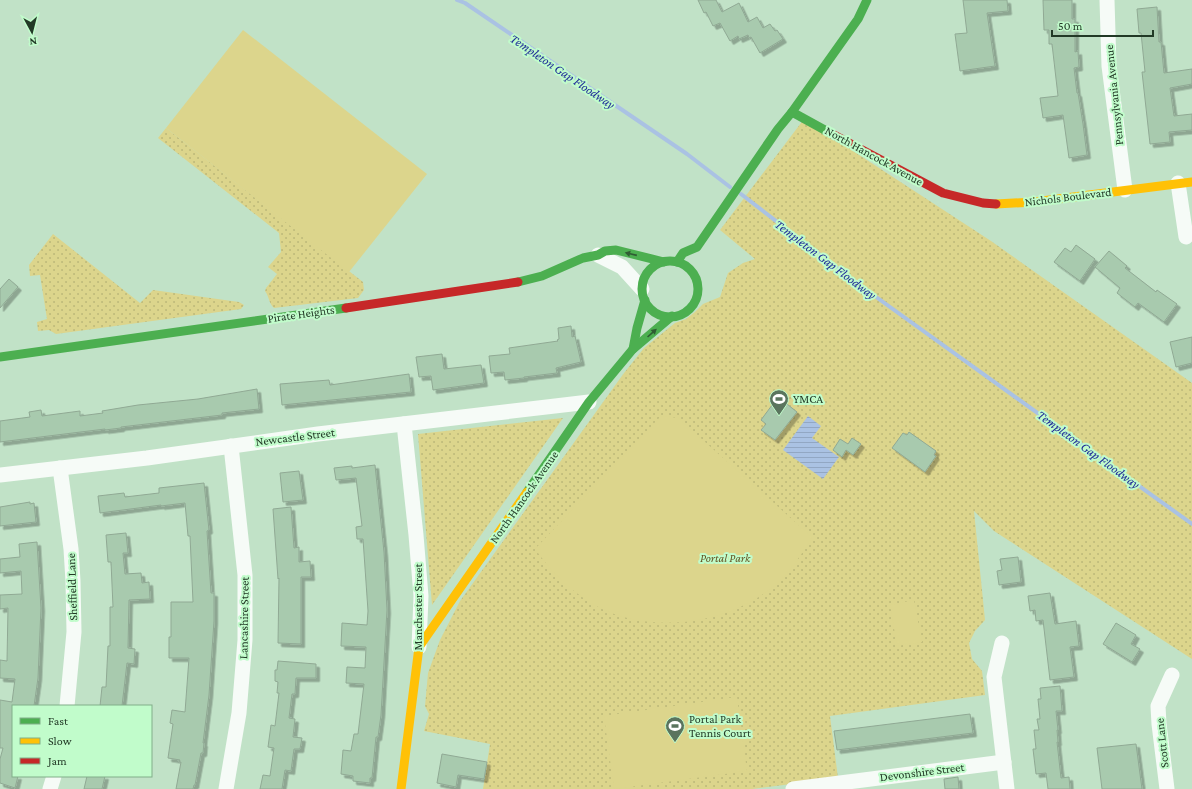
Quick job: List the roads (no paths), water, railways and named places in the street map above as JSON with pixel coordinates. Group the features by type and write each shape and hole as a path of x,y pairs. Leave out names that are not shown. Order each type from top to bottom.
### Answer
{"street":[{"path":"677,262 683,253 697,247 778,129 792,112 858,18 867,0"},
{"name":"Pennsylvania Avenue","path":"1107,0 1109,66 1125,190"},
{"name":"North Hancock Avenue","path":"792,112 931,187 943,193 958,197"},
{"name":"Nichols Boulevard","path":"958,197 1000,204 1034,202 1185,182 1186,237"},
{"name":"North Hancock Avenue","path":"419,647 589,402 633,349 672,316 688,310 696,300 698,287 695,275 699,261 697,247"},
{"name":"Pirate Heights","path":"0,357 493,287 526,281 549,274 583,258 598,255 605,251 616,250 664,262"},
{"path":"598,255 622,267 643,295 649,307 663,316 672,316"},
{"path":"664,262 677,262 684,264 695,275"},
{"name":"North Hancock Avenue","path":"633,349 646,275 651,269 664,262"},
{"name":"Newcastle Street","path":"0,475 147,458 404,424 589,402"},
{"name":"Manchester Street","path":"401,789 419,647 421,596 404,424"},
{"name":"Lancashire Street","path":"226,789 239,713 245,640 245,575 231,446"},
{"name":"Sheffield Lane","path":"60,468 71,549 74,632 67,705"},
{"path":"1002,643 994,677 1007,789"},
{"name":"Scott Lane","path":"1167,789 1158,706 1172,675"},
{"name":"Devonshire Street","path":"793,789 1004,762"},
{"path":"50,789 54,777"}],"water":[{"path":"808,416 821,426 812,438 839,457 823,479 783,450"}],"waterway":[{"name":"Templeton Gap Floodway","path":"457,0 465,3 687,154 730,187"},
{"name":"Templeton Gap Floodway","path":"741,194 858,284 1192,524"}],"place":[{"name":"YMCA","path":"779,416"},
{"name":"Portal Park Tennis Court","path":"675,743"}],"park label":[{"name":"Portal Park","path":"725,558"}]}
